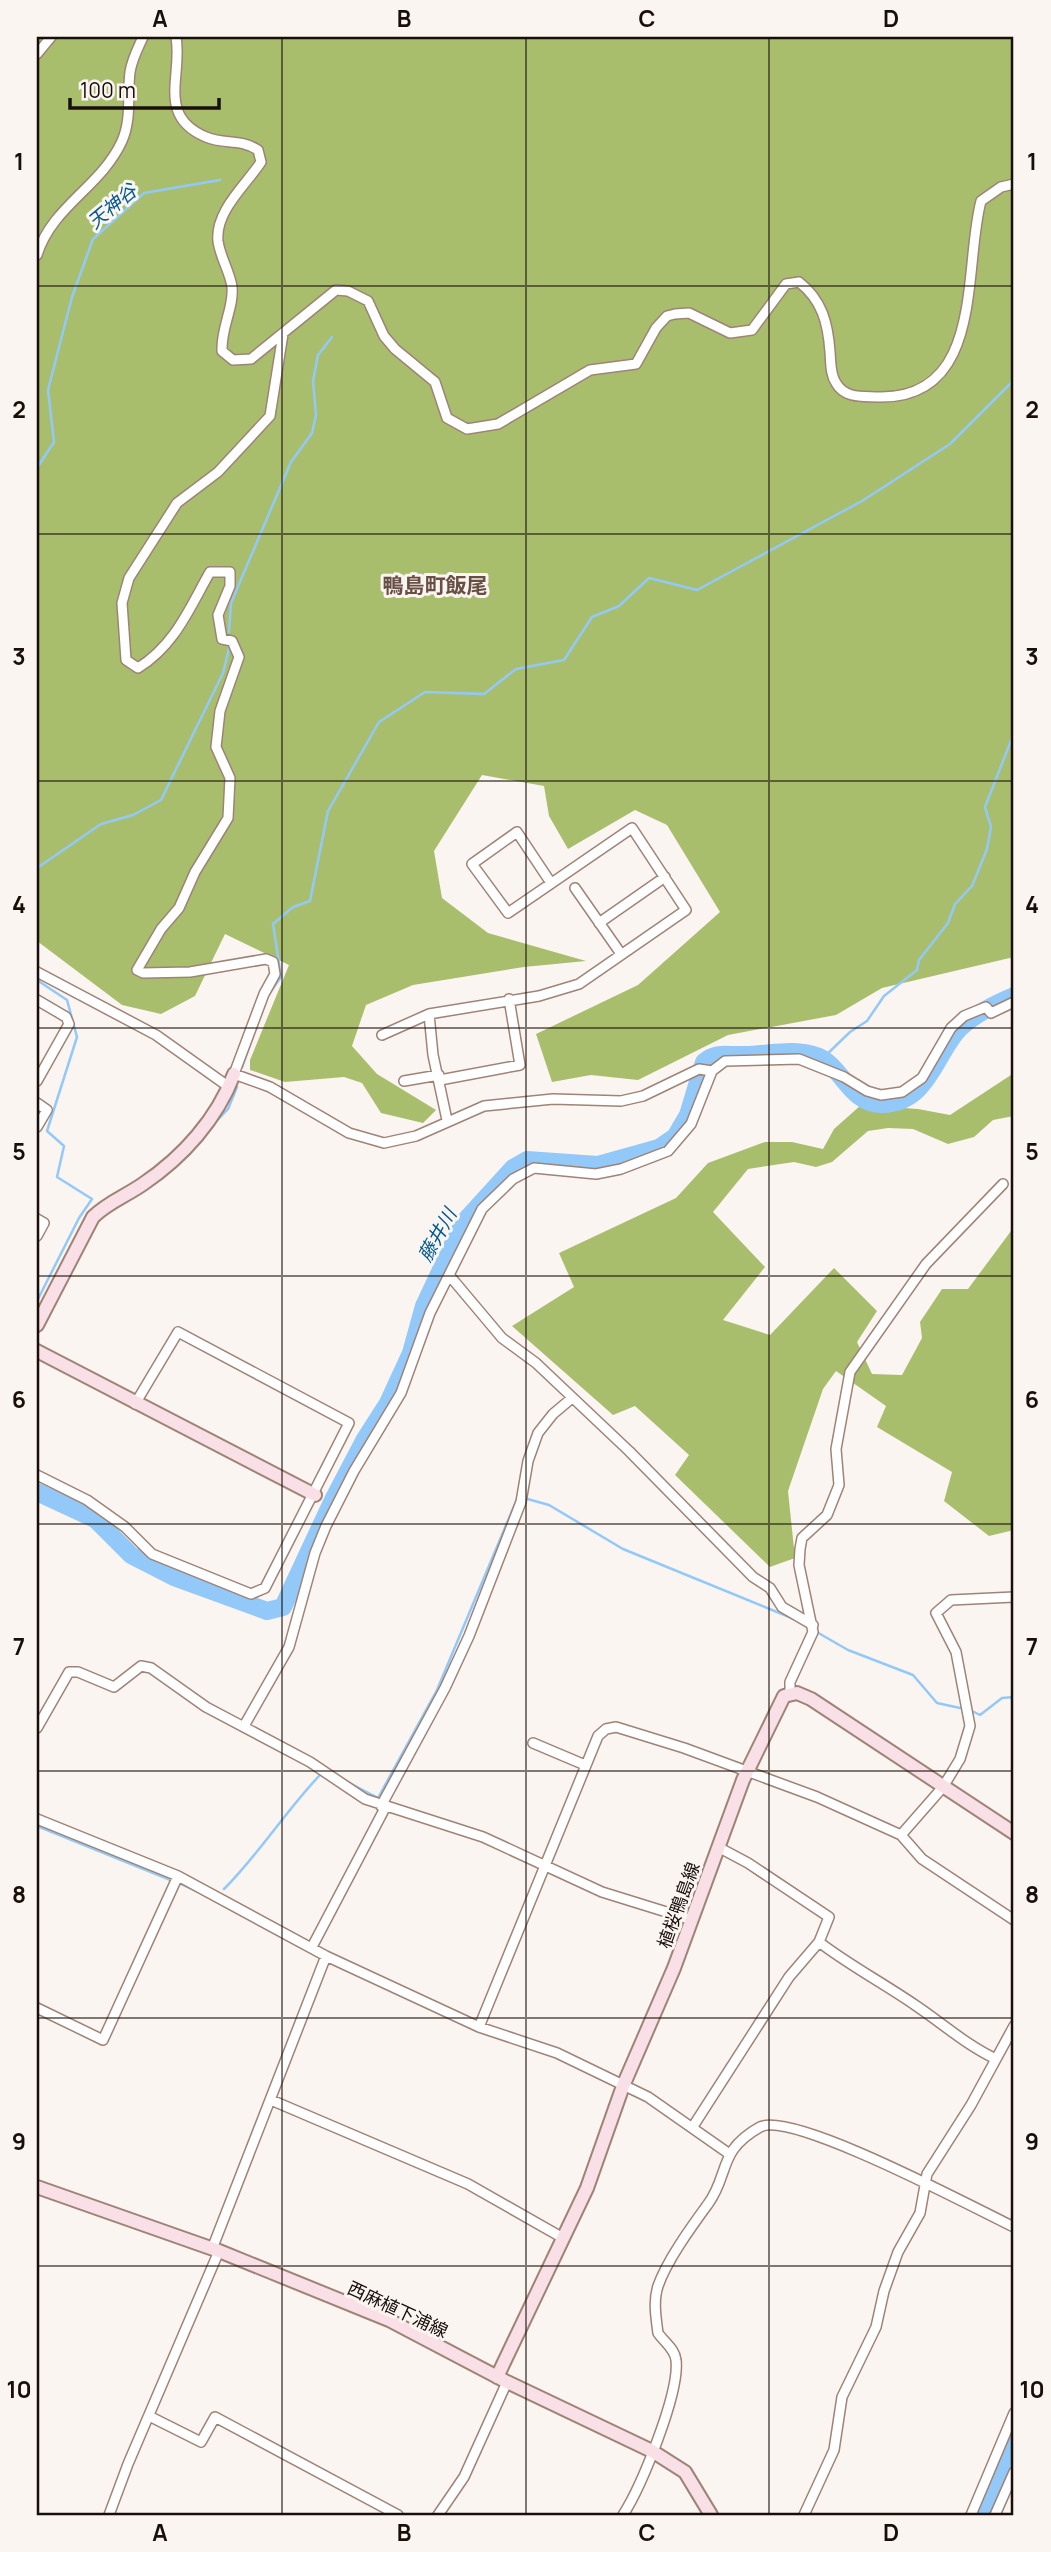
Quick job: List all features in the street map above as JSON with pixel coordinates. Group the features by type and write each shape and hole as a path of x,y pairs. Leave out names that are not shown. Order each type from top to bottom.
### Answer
{"main road":[{"path":"37,1325 93,1217 104,1206 159,1173 222,1105 234,1074"},
{"path":"37,1351 135,1404 315,1494"},
{"path":"790,1693 811,1699 1014,1833"},
{"name":"植桜鴨島線","path":"502,2379 587,2188 623,2086 674,1968 690,1919 747,1772 784,1696 790,1693"},
{"name":"西麻植下浦線","path":"37,2187 216,2250 388,2320 502,2379 652,2451 685,2472 711,2515"}],"street":[{"path":"37,54 51,37"},
{"path":"37,255 43,235 56,216 106,165 122,141 130,104 130,73 143,37"},
{"path":"176,37 173,94 185,122 204,136 245,142 258,150 261,162 246,187 229,205 220,222 218,241 232,286 221,335 222,351 233,360 251,359 336,290 359,295 368,301 384,336 395,349 435,382 447,418 467,429 482,429 499,424 590,370 635,364 656,328 667,316 689,313 730,333 752,330 786,284 799,282 814,293 822,309 828,326 831,371 836,385 850,396 894,397 929,381 954,352 966,322 974,226 981,201 988,194 1012,184"},
{"path":"283,334 270,416 218,472 177,503 129,578 122,603 126,660 138,668 153,658 180,629 210,572 230,572 230,586 218,615 222,639 232,641 239,657 220,711 216,747 230,778 228,818 195,872 179,908 137,970 143,973 190,972 266,959 273,962 275,974 264,994 234,1074 270,1087 349,1133 384,1143 405,1139 484,1106 554,1099 621,1101 643,1096 725,1061 790,1058 844,1077 881,1095 902,1093 922,1078 951,1028 964,1016 1014,1002"},
{"path":"382,1035 429,1014 539,996 579,984 686,910 632,828 508,913 472,864 517,832 551,883"},
{"path":"599,923 665,877"},
{"path":"575,888 618,951"},
{"path":"37,972 156,1035 229,1087"},
{"path":"404,1081 520,1065 509,999"},
{"path":"37,1000 65,1017 69,1024 37,1080"},
{"path":"429,1014 447,1120"},
{"path":"244,1726 289,1647 315,1553 326,1526 354,1471 401,1393 430,1313 482,1209 524,1171 534,1168 596,1174 621,1169 668,1151 685,1135 706,1070"},
{"path":"37,1103 47,1110 37,1127"},
{"path":"790,1693 790,1682 813,1628 799,1565 802,1538 827,1515 839,1485 836,1449 850,1371 926,1264 1003,1184"},
{"path":"37,1219 44,1223 37,1236"},
{"path":"449,1275 502,1338 536,1363 753,1577 770,1588 782,1607 813,1628"},
{"path":"37,1475 87,1500 125,1527 152,1555 251,1594 265,1588 349,1423 178,1332 135,1404"},
{"path":"312,1947 445,1688 521,1499 528,1461 538,1433 553,1414 572,1398"},
{"path":"901,1835 943,1787 960,1759 970,1726 956,1652 936,1612 951,1600 1014,1597"},
{"path":"37,1728 69,1672 78,1672 114,1687 141,1666 150,1668 206,1707 244,1726 383,1807 484,1837 602,1892 690,1919"},
{"path":"479,2027 598,1736 606,1729 615,1727 817,1797 901,1835 922,1859 1014,1920"},
{"path":"533,1742 585,1765"},
{"path":"37,1819 176,1880 326,1956 479,2027 557,2053 648,2097 728,2153"},
{"path":"692,2128 789,1977 819,1942 829,1917 748,1863 718,1847"},
{"path":"37,2008 103,2040 176,1880"},
{"path":"819,1942 978,2051 996,2059"},
{"path":"109,2515 216,2250 326,1956"},
{"path":"804,2515 834,2451 842,2397 876,2327 884,2291 898,2252 920,2213 924,2183 1013,2031"},
{"path":"271,2100 468,2184 563,2238"},
{"path":"623,2515 652,2451 667,2406 676,2361 673,2351 658,2333 658,2284 711,2200 728,2153 760,2127 785,2125 845,2146 1014,2228"},
{"path":"438,2515 464,2477 502,2379"},
{"path":"971,2515 1014,2413"},
{"path":"149,2416 201,2442 215,2417 398,2515"},
{"path":"995,2515 1010,2493 1014,2472"}],"green space":[{"path":"37,37 1014,37 1014,957 882,988 836,1015 728,1035 638,1080 591,1075 552,1082 536,1034 638,985 720,912 667,825 635,810 568,849 549,816 544,786 482,775 434,851 442,898 488,933 586,961 524,967 413,985 366,1005 352,1046 377,1074 436,1110 423,1123 381,1113 362,1083 344,1077 285,1082 250,1070 250,1060 289,965 225,934 195,996 161,1014 122,1005 37,941"},
{"path":"1014,1073 1014,1116 993,1120 974,1137 948,1144 913,1129 888,1128 868,1131 832,1162 816,1167 794,1162 748,1169 713,1212 765,1267 723,1320 770,1335 834,1268 877,1311 857,1342 872,1374 902,1375 922,1338 920,1322 942,1289 968,1289 1011,1231 1011,1200 1014,1200 1014,1530 989,1536 944,1501 952,1472 877,1427 886,1406 836,1371 823,1389 788,1491 795,1558 770,1567 675,1475 689,1455 635,1406 613,1415 512,1326 574,1287 559,1253 676,1198 708,1163 765,1142 792,1142 823,1149 834,1129 861,1105 918,1109 950,1115"}],"waterway":[{"name":"天神谷","path":"37,468 54,442 48,390 72,297 93,239 144,193 220,180"},
{"path":"229,632 231,603 291,462 312,433 316,415 313,381 318,355 332,337"},
{"path":"269,994 281,977 273,924 293,907 310,901 328,811 379,722 425,692 484,694 516,669 564,660 592,617 619,606 649,578 697,590 862,501 950,444 1014,380"},
{"path":"37,868 101,824 133,815 161,800 223,673 229,649"},
{"path":"822,1059 850,1032 867,1021 884,996 917,970 919,960 948,923 955,904 972,886 987,849 991,827 985,807 1014,733"},
{"path":"37,980 67,1000 77,1037 47,1131 64,1146 57,1177 92,1199 79,1218 37,1301"},
{"name":"藤井川","path":"37,1492 95,1519 131,1555 174,1577 267,1611 283,1607 333,1500 365,1439 388,1403 411,1353 424,1306 463,1223 513,1168 527,1160 598,1165 659,1148 675,1137 688,1115 704,1062 718,1055 791,1052 809,1054 827,1062 862,1098 882,1104 897,1102 920,1087 959,1029 985,1010 1014,996"},
{"path":"242,1067 253,1036"},
{"path":"211,1127 228,1109 237,1087"},
{"path":"137,1195 171,1170"},
{"path":"524,1498 549,1505 623,1549 794,1619"},
{"path":"342,1779 378,1798 437,1690 517,1499"},
{"path":"815,1631 848,1650 913,1675 937,1703 960,1708"},
{"path":"970,1710 980,1715 1002,1698 1014,1697"},
{"path":"224,1889 319,1776"},
{"path":"37,1826 173,1881"},
{"path":"179,1883 201,1893"},
{"path":"982,2515 1014,2443"}],"district":[{"name":"鴨島町飯尾","path":"435,585"}]}
